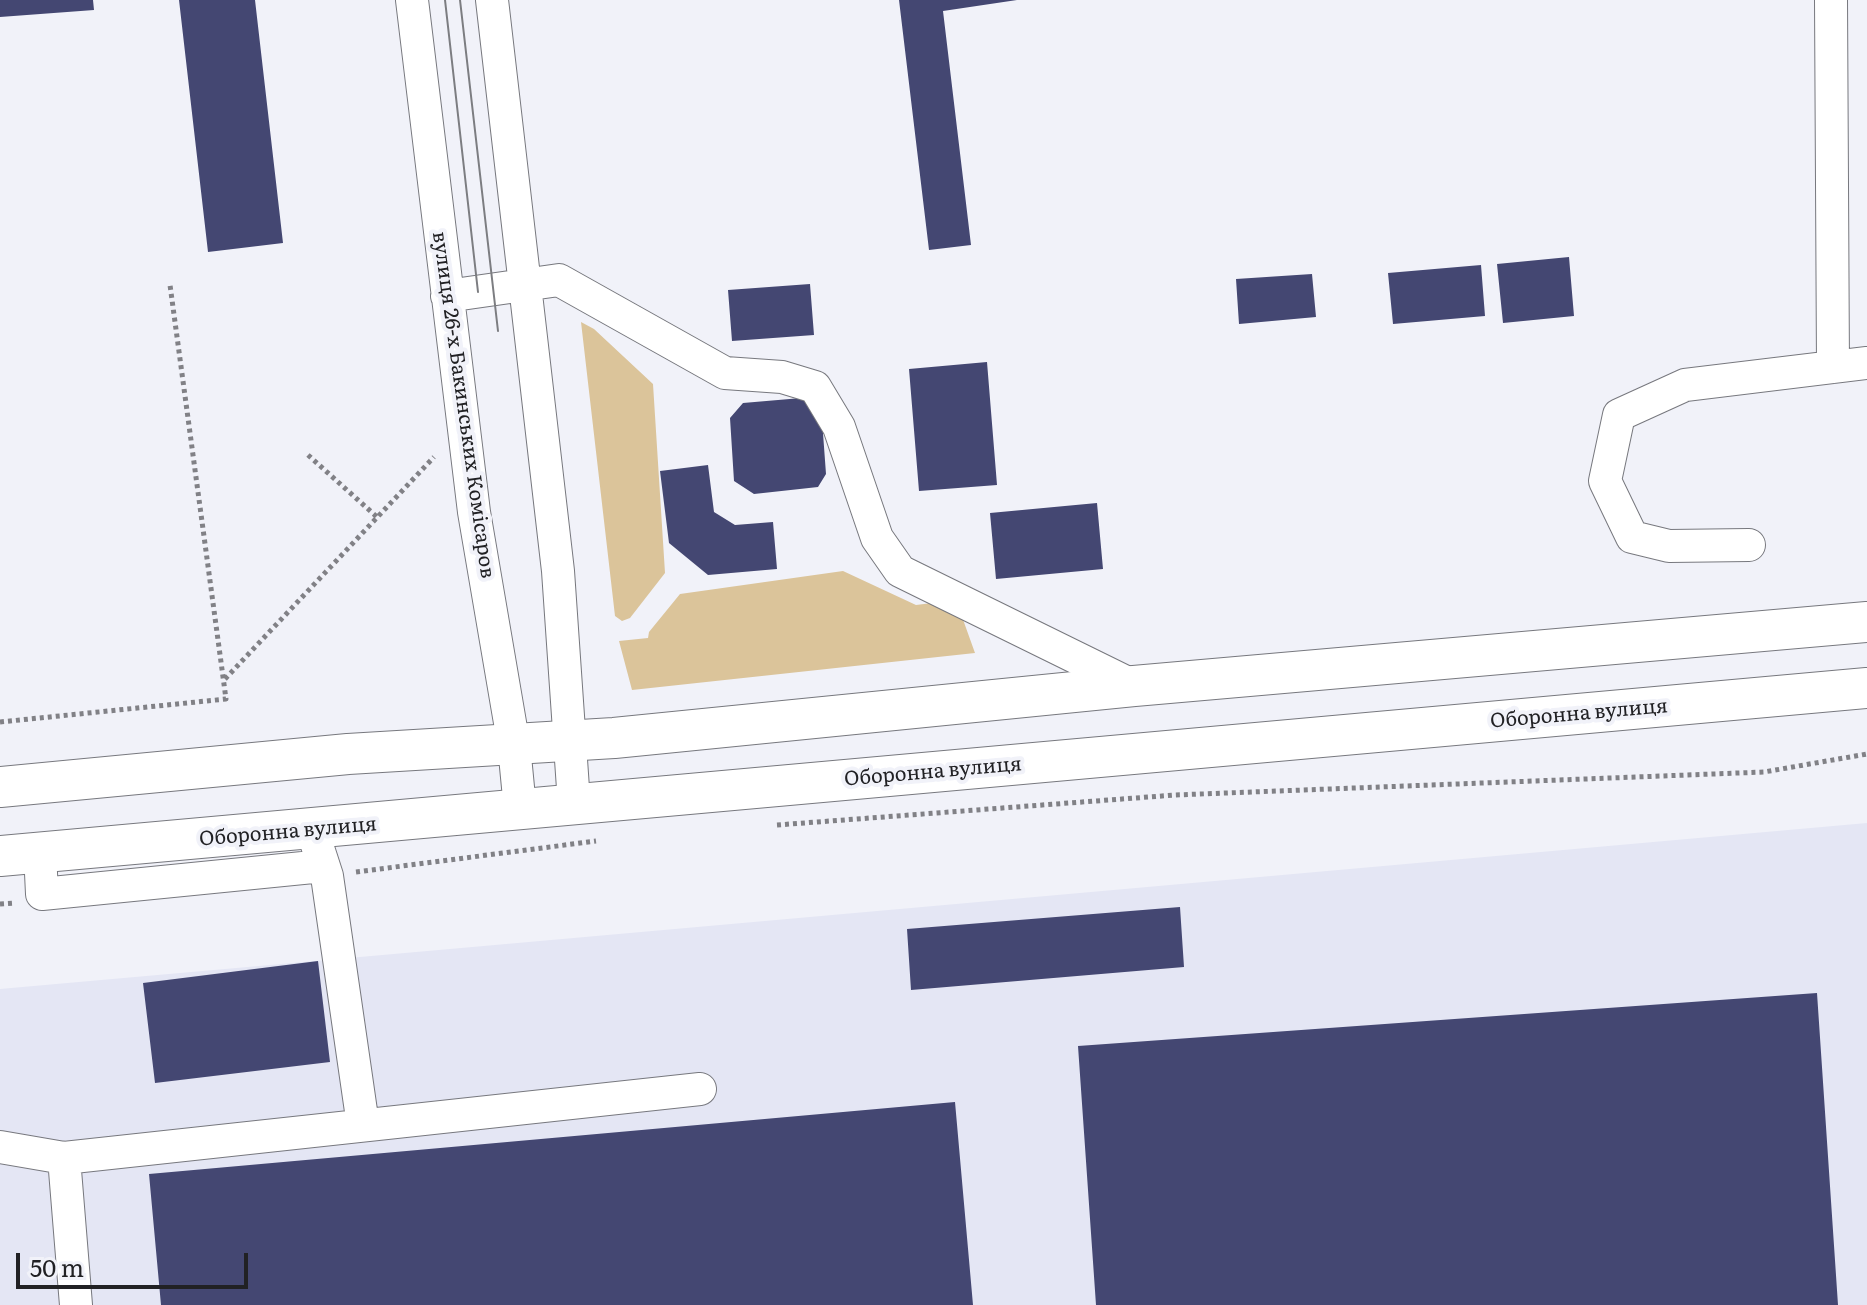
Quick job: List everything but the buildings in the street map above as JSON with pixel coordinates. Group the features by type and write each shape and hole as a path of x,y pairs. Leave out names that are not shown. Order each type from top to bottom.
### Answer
{"main road":[{"path":"0,787 348,754 514,746 1134,686 1867,622"},
{"name":"Оборонна вулиця","path":"0,856 40,852 321,858 520,808 1867,688"}],"street":[{"name":"вулиця 26-х Бакинських Комісаров","path":"412,0 474,512 514,746 520,808"},
{"path":"492,0 558,571 574,803"},
{"path":"1831,0 1833,367"},
{"path":"447,296 559,280 725,373 782,377 815,387 839,427 877,538 900,571 1134,686"},
{"path":"1749,545 1669,546 1632,537 1605,481 1619,415 1685,385 1867,363"},
{"path":"321,858 363,1125"},
{"path":"0,1147 64,1158 700,1089"},
{"path":"64,1158 76,1305"}],"path":[{"path":"0,722 226,699 170,285"},
{"path":"308,455 377,517"},
{"path":"224,679 434,457"},
{"path":"768,825 1175,795 1764,772 1867,754"},
{"path":"321,858 611,839"},
{"path":"0,904 31,901"}],"shaded area":[{"path":"581,322 594,329 653,384 665,573 630,618 622,621 615,616"},
{"path":"843,571 916,605 956,600 975,653 632,690 619,641 648,638 649,632 680,594"},
{"path":"1867,823 1867,1305 0,1305 0,989"}],"tram line":[{"path":"445,0 478,292"},
{"path":"460,0 498,331"}]}
